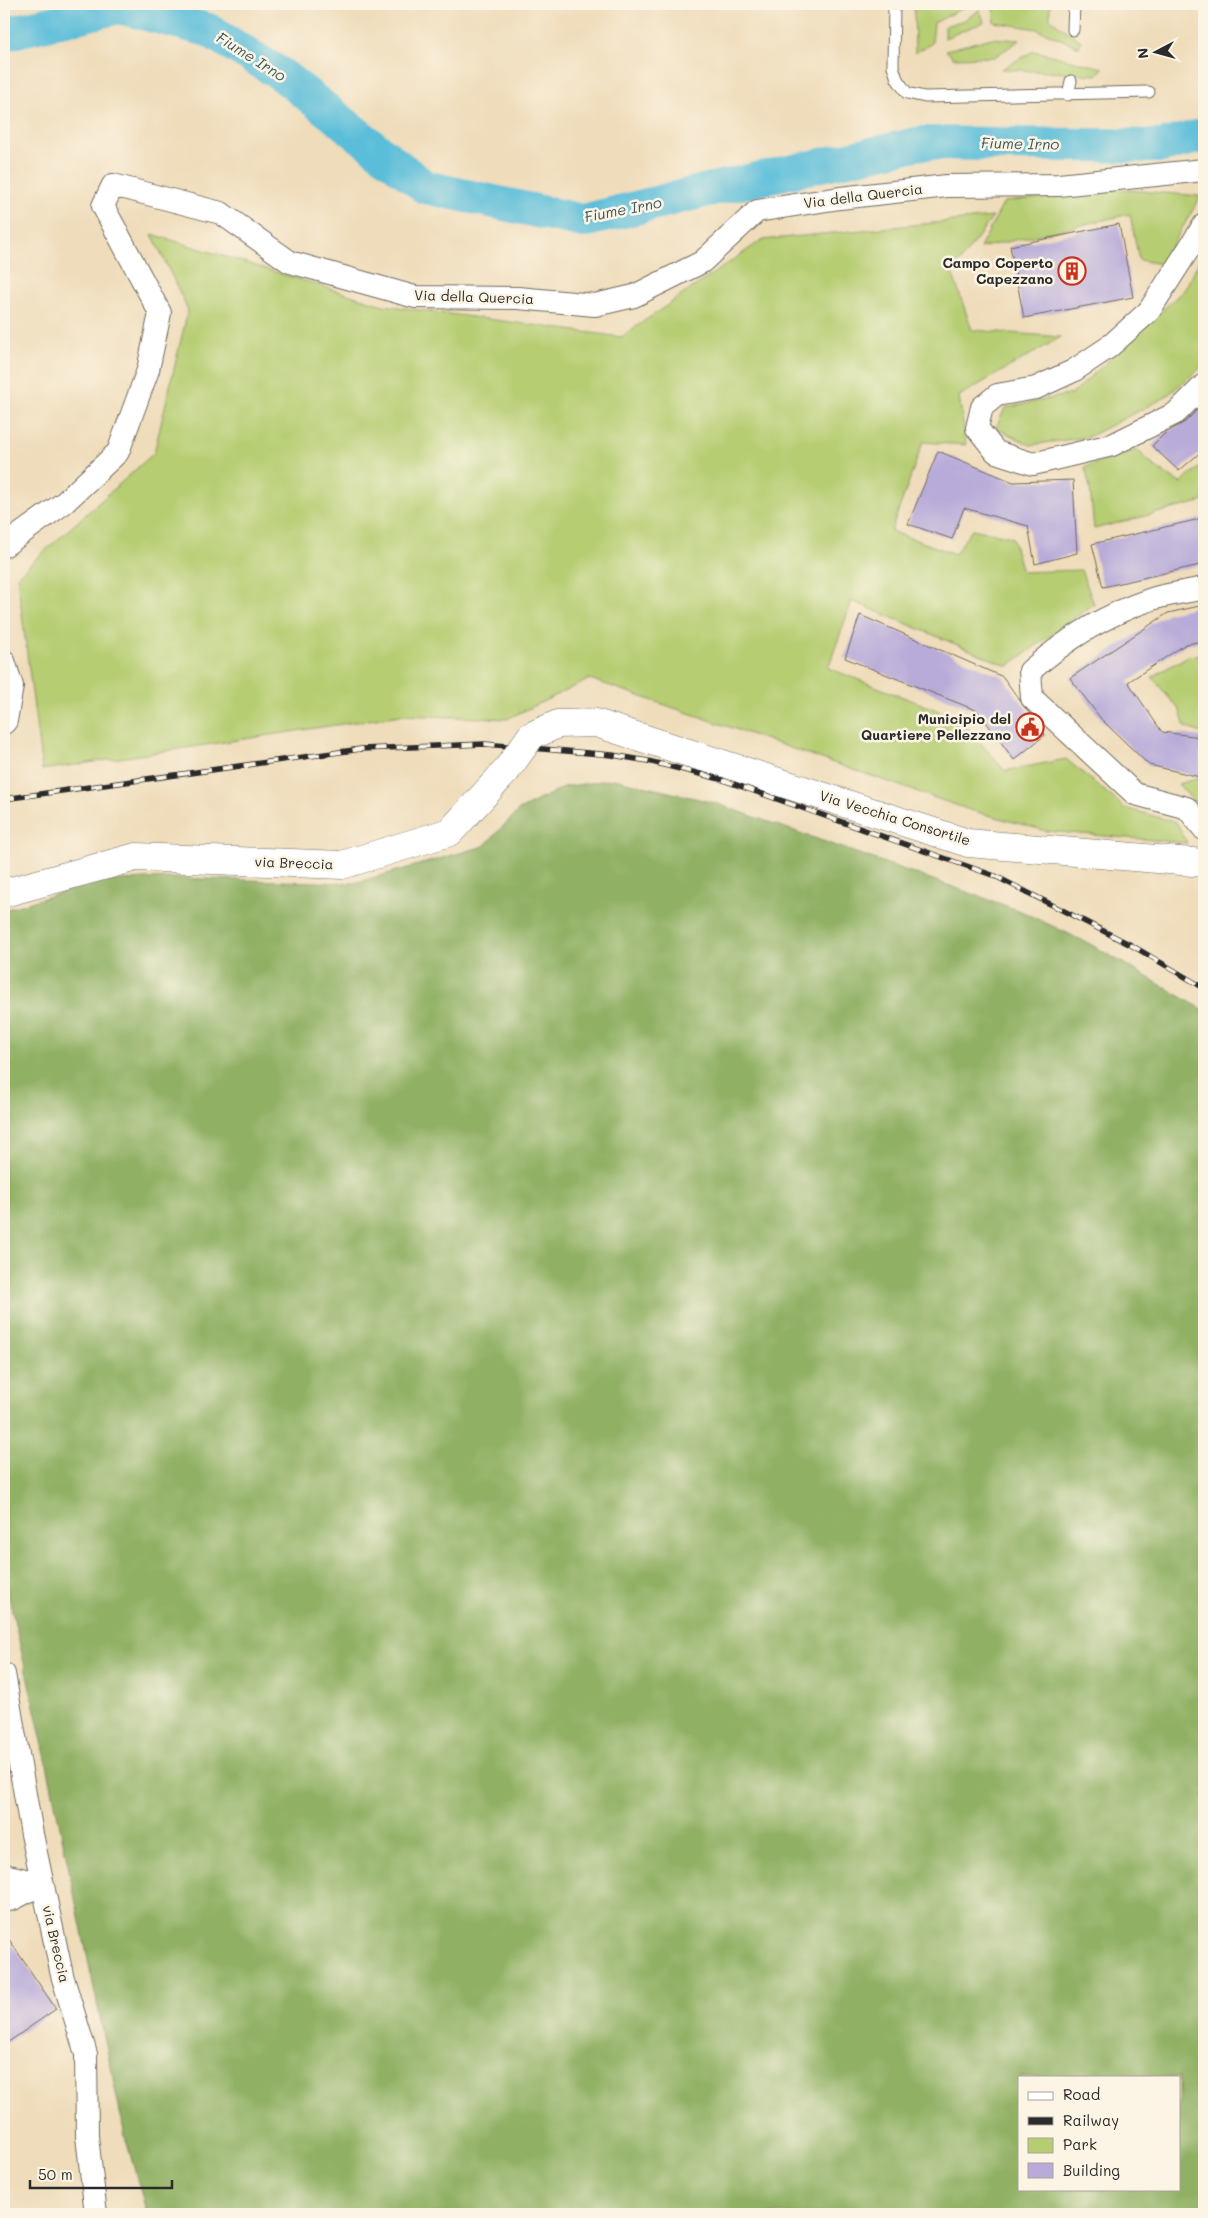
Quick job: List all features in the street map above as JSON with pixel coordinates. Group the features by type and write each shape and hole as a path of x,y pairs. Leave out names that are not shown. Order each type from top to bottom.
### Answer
{"street":[{"name":"Via della Quercia","path":"4,546 65,502 118,452 148,370 160,313 103,206 113,185 221,212 290,262 415,297 518,298 595,305 634,296 702,262 756,211 840,198 947,186 1059,185 1204,170"},
{"path":"1204,225 1149,311 1109,347 1073,371 1036,388 997,395 982,407 977,428 996,452 1033,464 1112,445 1176,413 1204,385"},
{"path":"1204,588 1152,599 1103,620 1050,653 1030,671 1032,698 1135,794 1187,808 1204,828"},
{"path":"4,661 12,686 6,721 4,722"},
{"name":"via Breccia","path":"4,893 136,857 342,865 450,832 506,771 530,736 558,724 596,724"},
{"name":"Via Vecchia Consortile","path":"596,724 968,843 1204,863"},
{"name":"via Breccia","path":"4,1674 42,1884 62,1975 86,2054 88,2136 96,2214"},
{"path":"4,1875 42,1884"},
{"path":"4,1902 14,1899 42,1884"}],"lane":[{"path":"894,4 894,66 897,79 907,93 925,97 1150,92"},
{"path":"1073,30 1074,4"},
{"path":"1068,95 1071,81"}],"green space":[{"path":"914,4 971,4 934,23 932,43 915,53"},
{"path":"993,4 1050,4 1050,19 1081,41 1079,47 1037,29 994,22"},
{"path":"980,10 984,22 945,38 945,26 964,20"},
{"path":"992,38 1020,40 994,57 953,58 946,50"},
{"path":"1034,51 1103,68 1097,75 1001,69"},
{"path":"1116,189 1201,196 1161,264 1139,260 1130,214 980,248 1004,202"},
{"path":"993,217 952,272 972,330 1061,337 959,396 966,445 923,442 891,531 955,554 972,529 1012,537 1022,572 1081,570 1094,604 1008,666 852,601 828,668 960,719 1005,771 1066,759 1125,808 1176,822 1187,843 1046,831 970,810 590,679 507,719 401,715 42,770 17,576 154,453 188,310 152,234 383,305 621,337 762,240"},
{"path":"1204,251 1204,365 1164,398 1088,437 1030,445 996,428 1005,408 1072,394 1185,289"},
{"path":"1137,450 1155,467 1180,483 1204,464 1204,501 1094,529 1090,488 1085,467"},
{"path":"1204,654 1204,734 1185,727 1180,711 1152,677 1188,656"},
{"path":"1204,777 1204,813 1178,784"},
{"path":"614,779 715,803 1021,911 1090,944 1204,1010 1204,2214 147,2214 125,2136 42,1741 4,1576 4,910 100,881 170,878 355,883 484,846 519,810 564,787"}],"building":[{"name":"Campo Coperto Capezzano","path":"1119,224 1133,297 1024,318 1010,246"},
{"path":"1204,403 1204,449 1179,471 1152,446 1164,434 1185,422"},
{"path":"938,451 1013,482 1073,480 1077,553 1035,564 1028,526 964,508 952,539 908,524"},
{"path":"1204,518 1204,564 1103,587 1092,544"},
{"path":"1204,605 1204,641 1186,644 1128,682 1162,732 1201,737 1200,777 1149,765 1102,720 1070,678 1168,613"},
{"path":"860,615 1003,677 1045,735 1014,760 978,711 845,658"},
{"path":"4,1932 56,2009 4,2045"}],"waterway":[{"name":"Fiume Irno","path":"4,34 119,7 208,30 282,75 425,187 583,221 712,189 921,143 1162,146 1204,135"}],"railway":[{"path":"4,799 361,749 485,744 612,755 648,761 720,779 995,876 1131,945 1204,988"}],"place":[{"name":"Campo Coperto Capezzano","path":"1072,271"},
{"name":"Municipio del Quartiere Pellezzano","path":"1030,727"}]}
